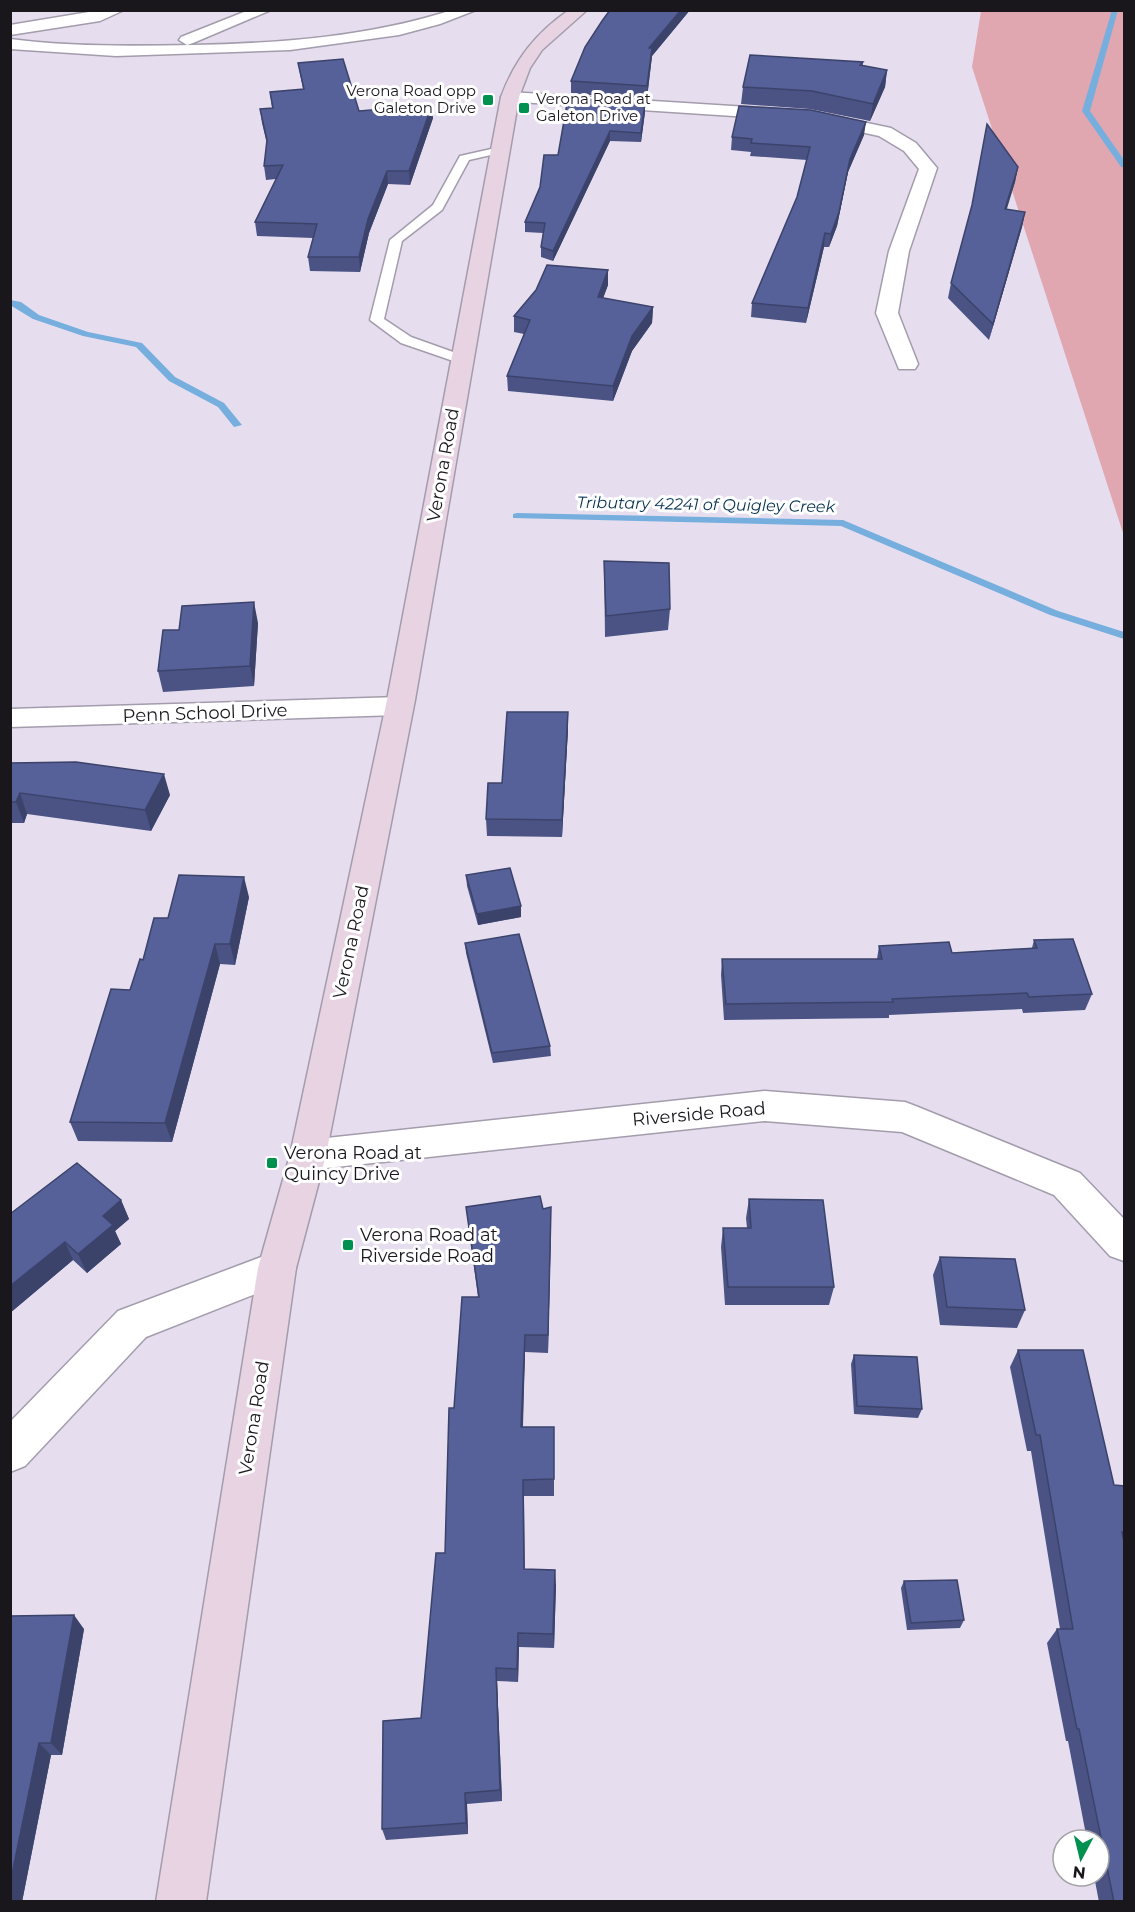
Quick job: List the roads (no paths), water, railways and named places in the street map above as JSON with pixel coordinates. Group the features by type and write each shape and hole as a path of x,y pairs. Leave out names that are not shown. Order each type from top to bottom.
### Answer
{"street":[{"path":"10,30 100,16 117,10"},
{"path":"167,50 179,43 234,24 264,10"},
{"path":"10,44 106,51 278,47 412,28 469,10"},
{"name":"Verona Road","path":"181,1902 277,1268 308,1155 399,706 510,97 519,69 528,54 580,10"},
{"path":"510,97 810,116 885,132 910,147 928,168 899,251 887,313 907,363"},
{"name":"Penn School Drive","path":"10,718 399,706"},
{"name":"Riverside Road","path":"308,1155 765,1106 905,1117 1067,1184 1125,1244"},
{"path":"10,1452 132,1324 277,1268"}],"lane":[{"path":"462,360 409,342 391,333 377,320 396,240 438,207 464,158 500,150"}],"waterway":[{"path":"1115,10 1086,111 1124,165"},
{"name":"Tributary 42241 of Quigley Creek","path":"10,302 18,304 36,317 86,334 139,345 172,379 221,405 237,425"},
{"name":"Tributary 42241 of Quigley Creek","path":"517,516 843,523 1054,613 1124,636"}],"place":[{"name":"Verona Road opp Galeton Drive","path":"488,100"},
{"name":"Verona Road at Galeton Drive","path":"524,108"},
{"name":"Verona Road at Quincy Drive","path":"272,1163"},
{"name":"Verona Road at Riverside Road","path":"348,1245"}]}
